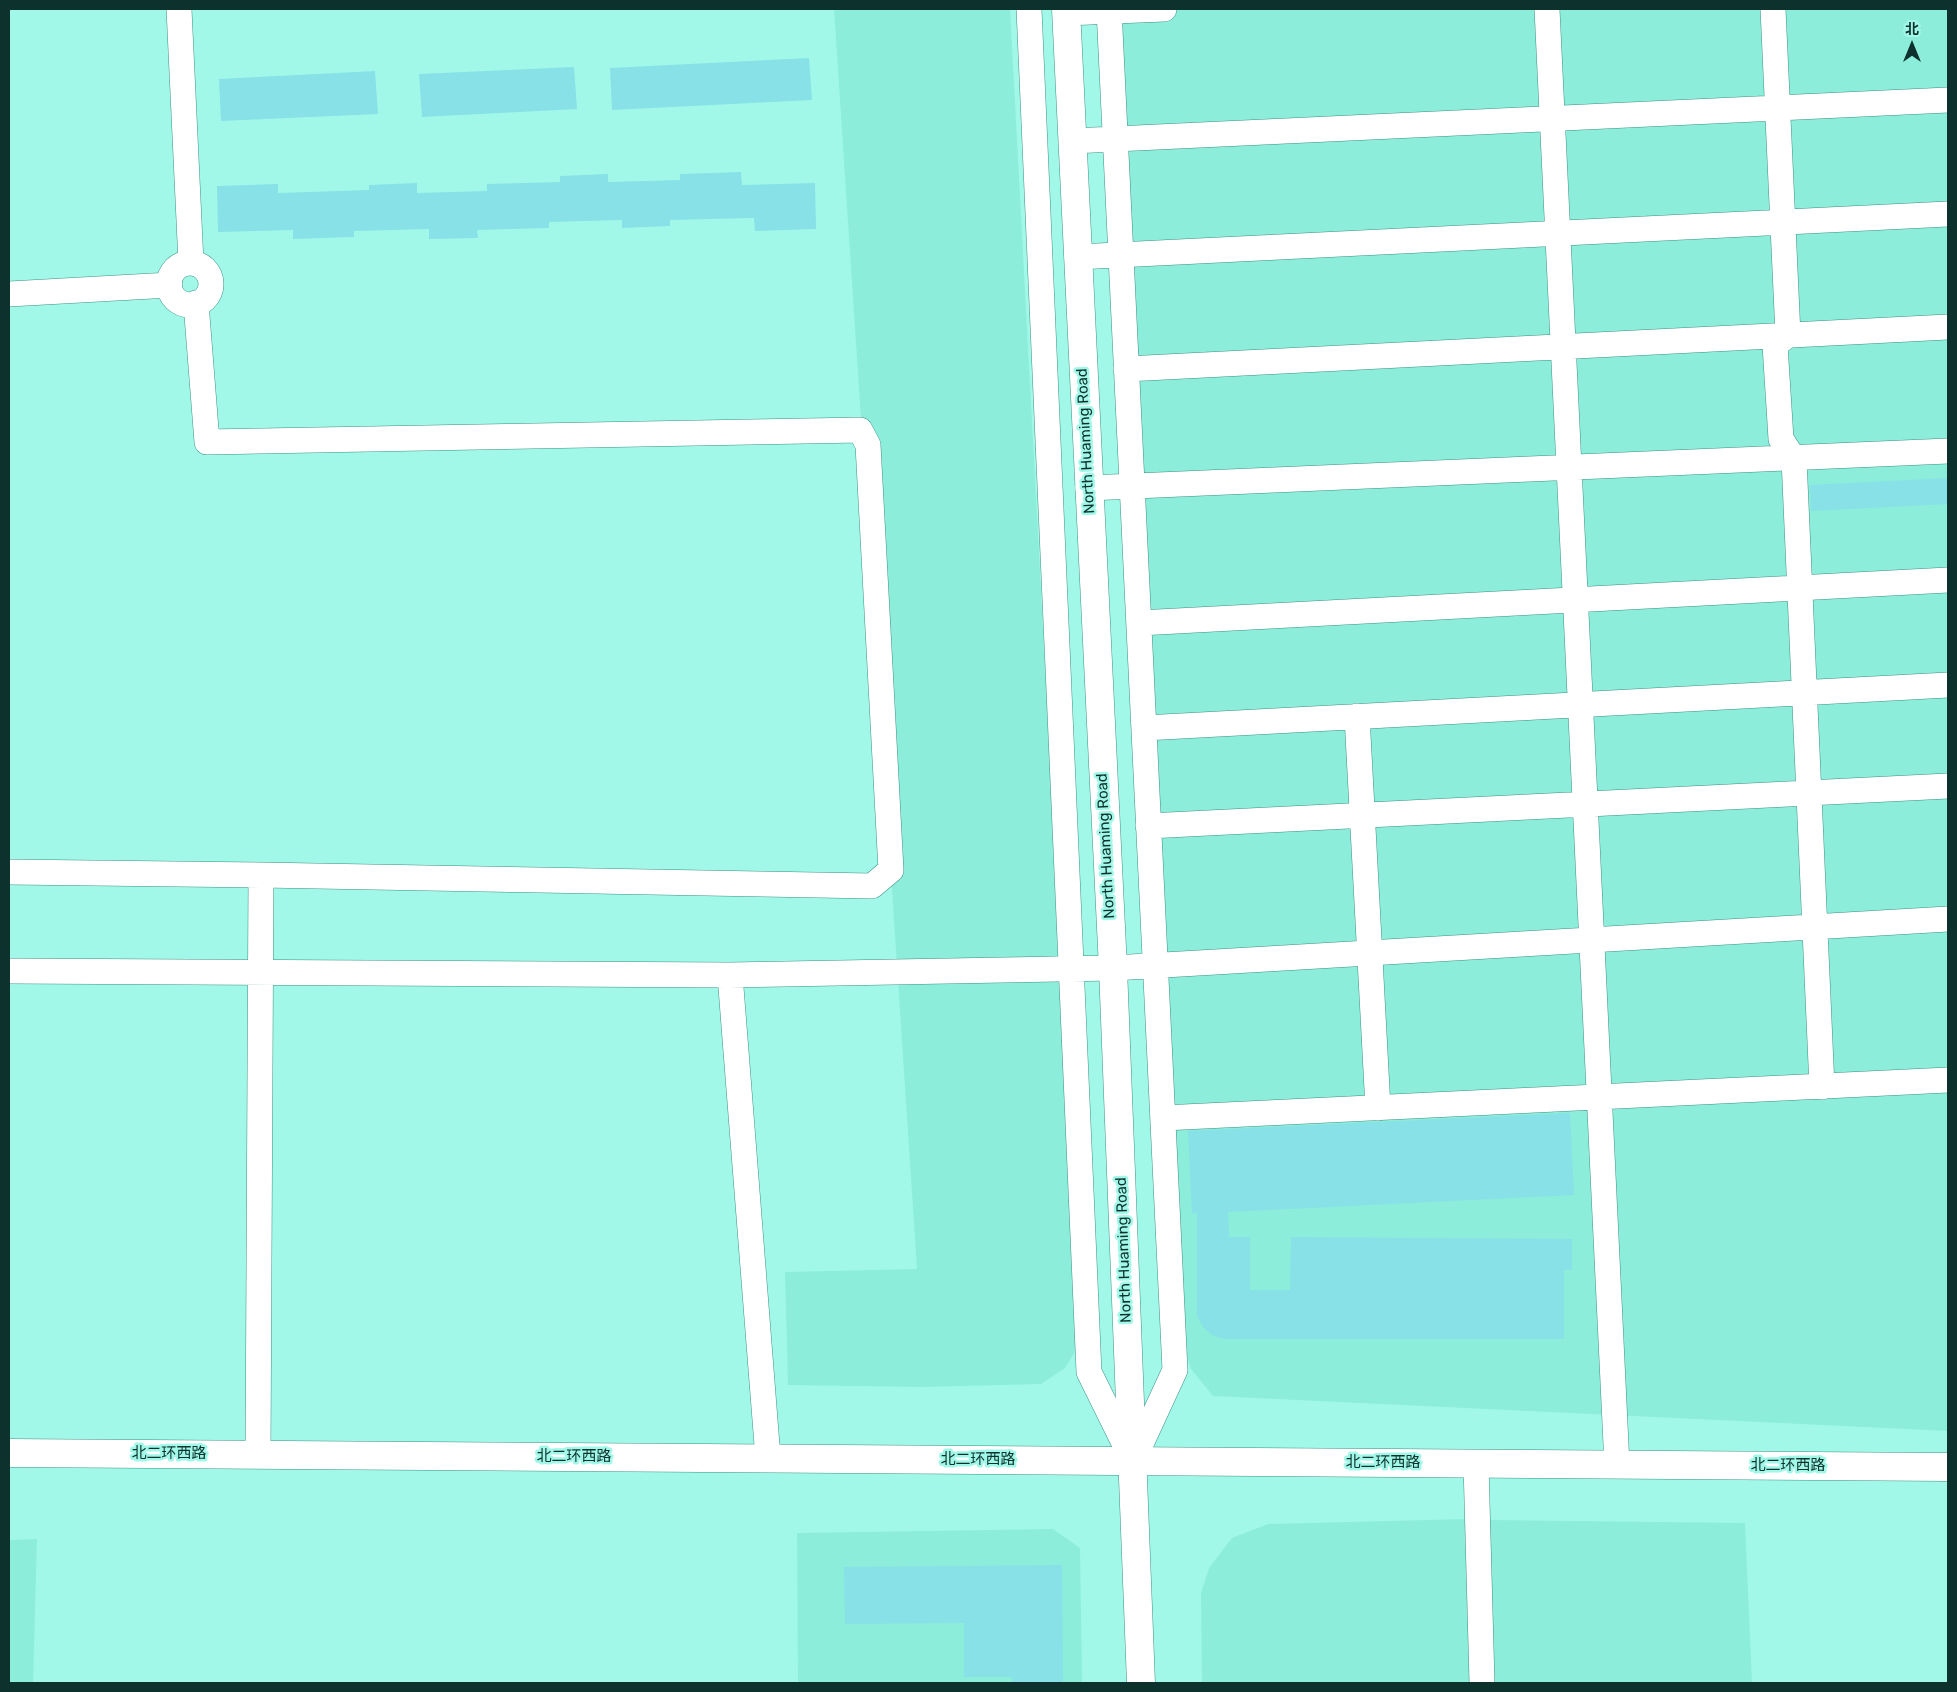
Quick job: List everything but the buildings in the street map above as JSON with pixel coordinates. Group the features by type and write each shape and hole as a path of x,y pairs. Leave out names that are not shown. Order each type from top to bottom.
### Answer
{"main road":[{"name":"North Huaming Road","path":"1066,11 1112,968 1142,1683"},
{"name":"北二环西路","path":"9,1453 1948,1467"}],"street":[{"path":"180,9 191,263"},
{"path":"1030,9 1089,1372 1133,1461"},
{"path":"1066,11 1164,9"},
{"path":"1547,9 1617,1464"},
{"path":"1773,9 1788,335"},
{"path":"1109,10 1175,1370 1133,1461"},
{"path":"1072,141 1948,100"},
{"path":"1077,257 1948,214"},
{"path":"191,263 203,267 210,278 210,291 202,301 196,304 178,300 174,296 170,285 173,272 178,267 191,263"},
{"path":"9,294 170,285"},
{"path":"9,872 872,886 891,870 868,444 860,430 208,442 196,304"},
{"path":"1126,369 1948,327"},
{"path":"1788,335 1775,345 1781,439 1794,459 1822,1086"},
{"path":"1088,488 1569,469 1948,451"},
{"path":"1139,623 1948,580"},
{"path":"1144,728 1948,685"},
{"path":"1357,716 1378,1108"},
{"path":"1148,826 1948,786"},
{"path":"258,1455 261,875"},
{"path":"9,971 730,975 1112,968 1948,919"},
{"path":"730,975 768,1458"},
{"path":"1162,1118 1948,1080"},
{"path":"1476,1464 1482,1683"}],"shaded area":[{"path":"834,9 1010,9 1081,1342 1065,1368 1041,1384 924,1387 788,1385 785,1272 917,1269"},
{"path":"1113,9 1948,9 1948,1431 1213,1396 1191,1369 1178,1325"},
{"path":"1468,1519 1474,1683 1202,1683 1201,1593 1209,1568 1232,1538 1268,1524"},
{"path":"1488,1520 1745,1523 1752,1683 1494,1683"},
{"path":"1053,1529 1080,1548 1082,1683 798,1683 797,1533"},
{"path":"37,1539 33,1683 9,1683 9,1540"}]}
